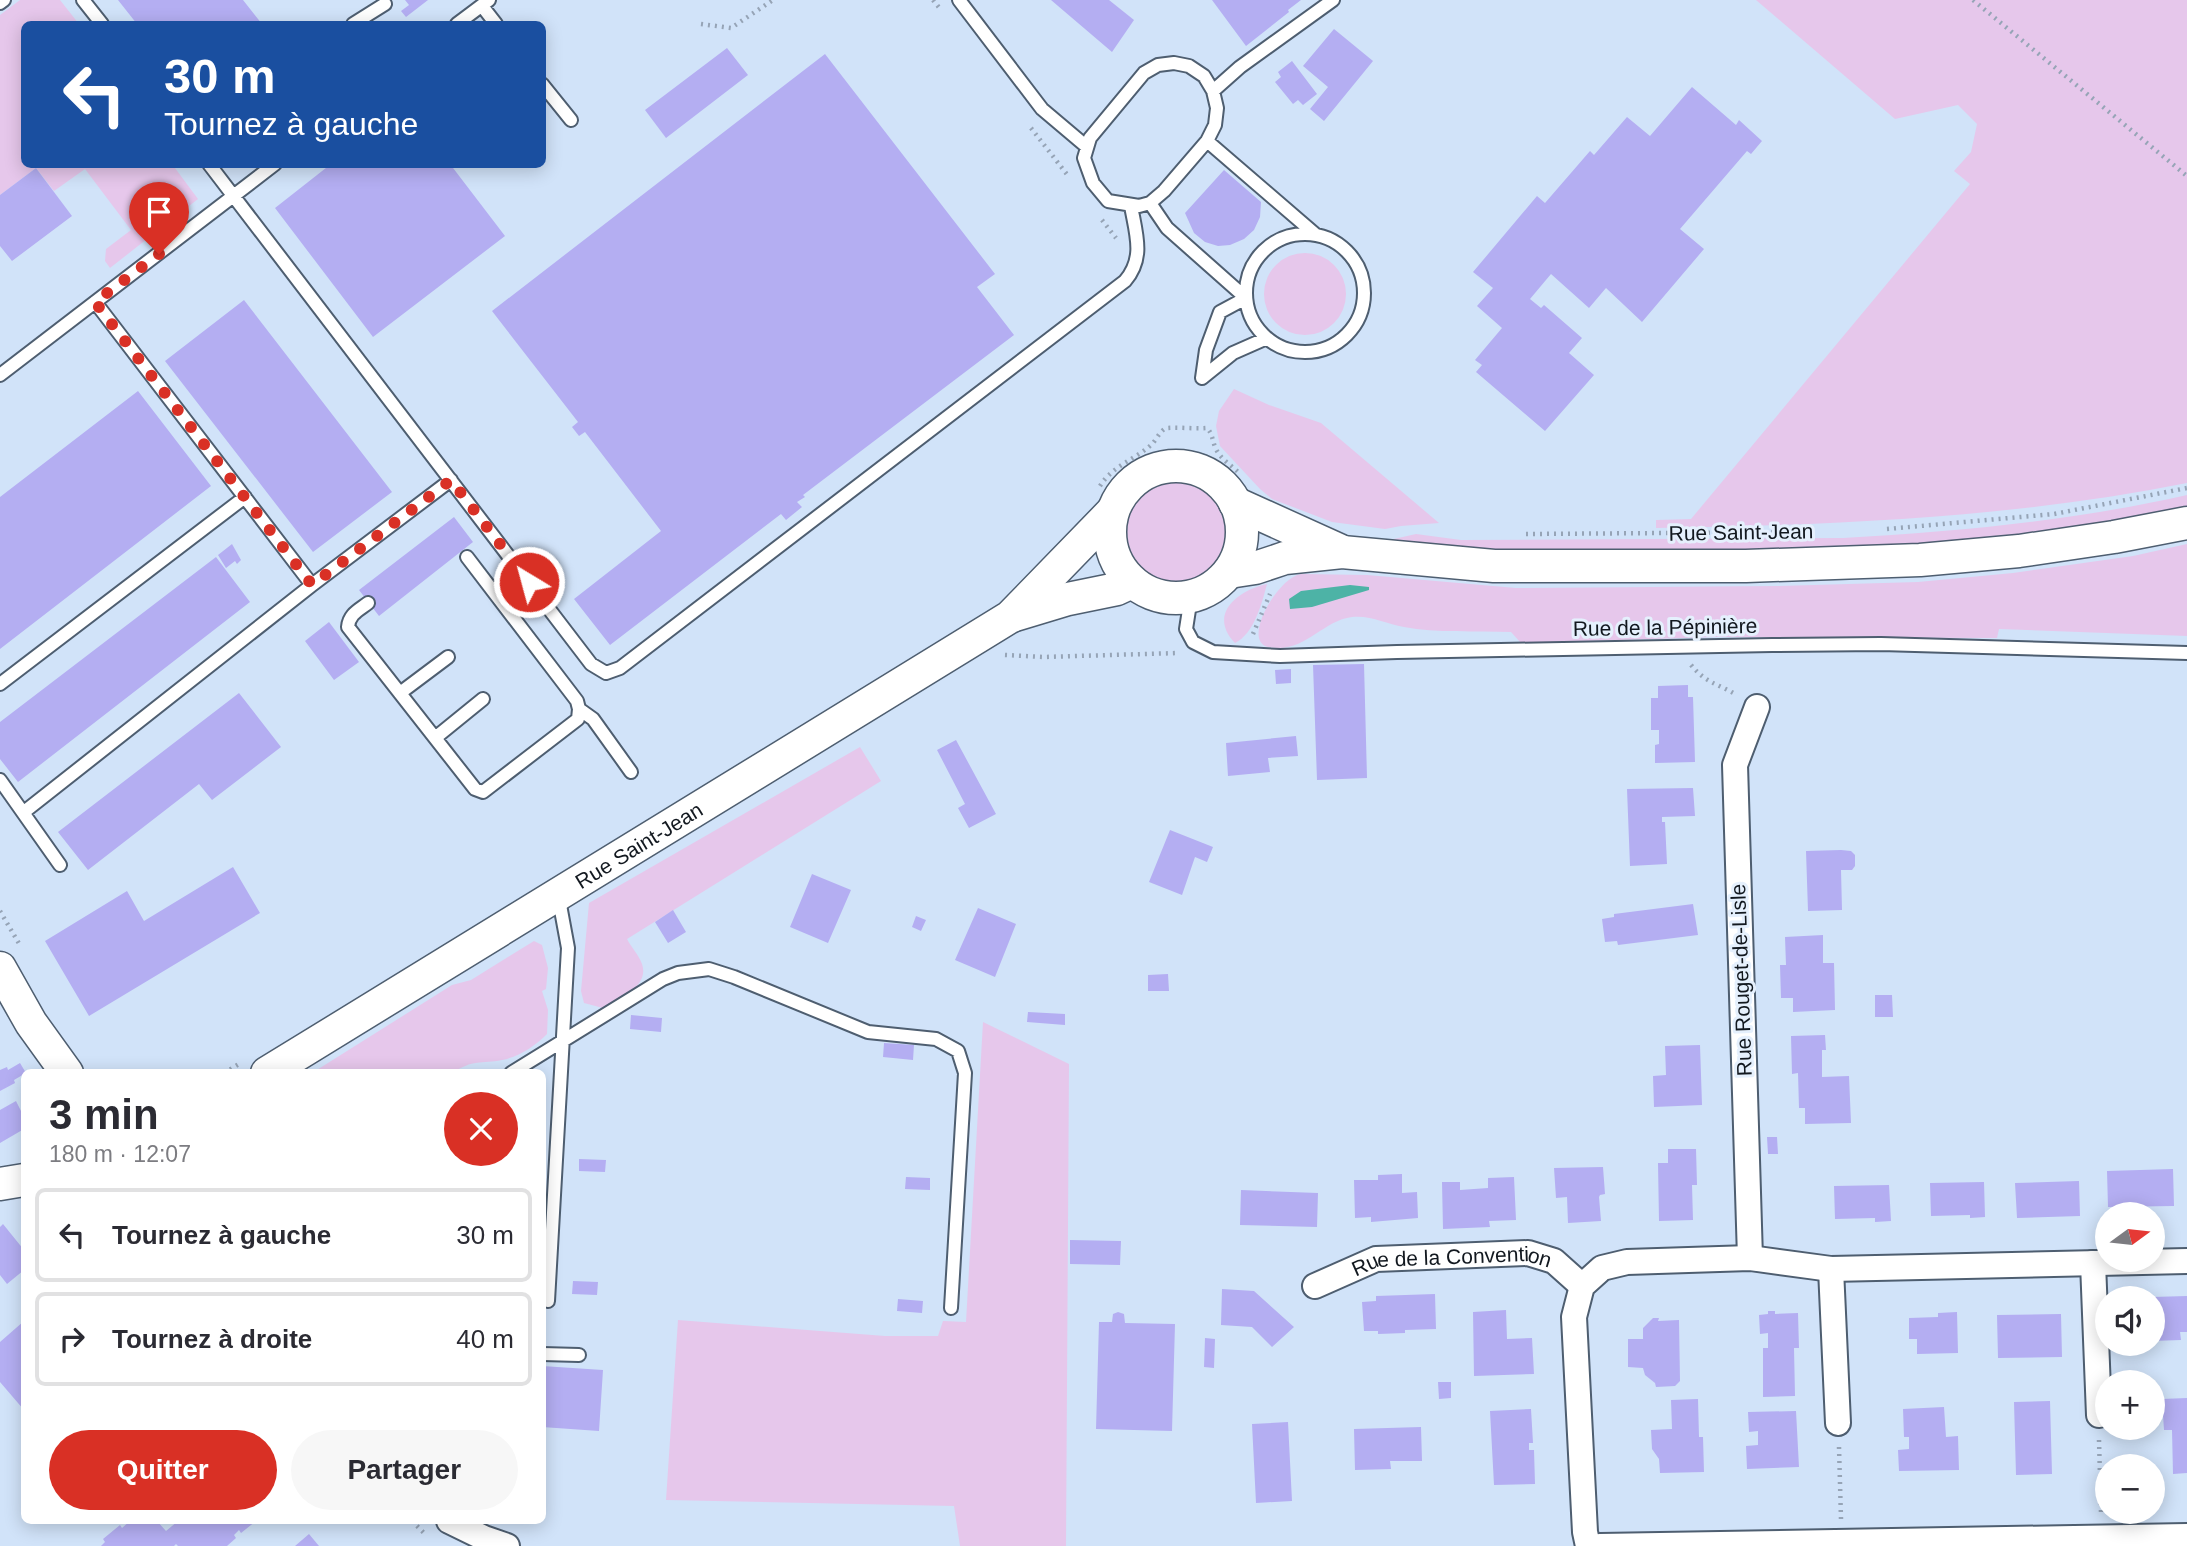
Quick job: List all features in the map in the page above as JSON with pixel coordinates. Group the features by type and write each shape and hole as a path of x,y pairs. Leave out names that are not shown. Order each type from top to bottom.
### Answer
{"street":[{"path":"1183,466 1199,470 1226,489 1235,503 1241,520 1242,539 1238,556 1229,572 1212,588 1191,597 1170,599 1149,594 1132,582 1116,562 1109,537 1112,512 1120,496 1132,482 1147,472 1164,467 1183,466"},
{"name":"Rue Saint-Jean","path":"1235,503 1342,552"},
{"name":"Rue Saint-Jean","path":"1010,617 1112,512"},
{"name":"Rue Saint-Jean","path":"1229,572 1255,568 1285,558 1342,552 1494,566 1746,566 1867,562 2019,551 2187,523"},
{"name":"Rue Saint-Jean","path":"274,1069 1010,617 1068,599 1116,589 1132,582"},
{"name":"Rue Rouget-de-Lisle","path":"1750,1258 1735,765 1757,707"},
{"path":"0,968 31,1023 64,1069"},
{"path":"0,1184 21,1180"},
{"name":"Rue de la Convention","path":"1315,1286 1376,1259 1528,1253 1554,1261 1582,1286"},
{"name":"Rue de la Convention","path":"1588,1546 1585,1532 1574,1317 1582,1286 1602,1268 1627,1262 1750,1258 1831,1269 2187,1261"},
{"path":"2092,1263 2097,1370"},
{"path":"1831,1269 1838,1423"},
{"path":"456,1524 507,1546"},
{"path":"1600,1546 2187,1535"}],"lane":[{"path":"0,3 5,0"},
{"path":"83,0 100,21"},
{"path":"959,0 1042,109 1087,146"},
{"path":"1213,91 1240,67 1333,0"},
{"path":"461,21 485,3 494,21"},
{"path":"358,21 385,4"},
{"path":"1174,63 1189,66 1204,76 1213,91 1217,108 1214,125 1206,141 1164,191 1150,203 1139,206 1108,201 1093,183 1084,158 1087,146 1090,138 1144,73 1158,65 1174,63"},
{"path":"546,89 571,120"},
{"path":"1206,141 1315,234"},
{"path":"212,168 592,664 606,673 620,668 1125,281 1134,270 1138,243 1131,206"},
{"path":"0,375 270,168"},
{"path":"1150,203 1167,228 1246,298"},
{"path":"1300,233 1315,234 1330,239 1343,248 1361,273 1363,303 1350,331 1338,341 1317,350 1294,351 1279,346 1256,326 1249,313 1247,282 1259,254 1271,244 1300,233"},
{"path":"1246,298 1220,312 1206,350 1202,378 1233,353 1267,338"},
{"path":"95,302 312,585"},
{"path":"24,813 312,585 451,480"},
{"path":"0,684 245,497"},
{"path":"368,603 353,614 348,627 475,789 483,792 578,719 579,709 577,701 467,557"},
{"path":"1191,597 1186,629 1194,642 1213,652"},
{"name":"Rue de la Pépinière","path":"1213,652 1280,656 1881,644 2187,653"},
{"path":"400,693 448,657"},
{"path":"435,738 483,699"},
{"path":"579,709 593,719 631,772"},
{"path":"0,780 60,865"},
{"path":"548,1301 568,948 558,894"},
{"path":"518,1069 663,979 678,973 709,969 734,976 868,1032 936,1039 958,1051 965,1073 951,1308"},
{"path":"546,1353 579,1355"}],"path":[{"path":"701,23 731,28 774,0"},
{"path":"933,0 941,11"},
{"path":"1973,0 2187,176"},
{"path":"1025,121 1076,186"},
{"path":"1101,219 1118,241 1119,264 1134,270"},
{"path":"1875,530 2054,514 2187,488"},
{"name":"Rue Saint-Jean","path":"1513,534 1809,532"},
{"path":"1246,653 1262,608 1275,585"},
{"path":"1688,646 1689,662 1705,681 1718,684"},
{"path":"993,657 1213,652"},
{"path":"1838,1423 1841,1506"}],"shaded area":[{"path":"20,0 60,0 77,21 21,21 21,168 36,168 0,195 0,15"},
{"path":"1756,0 2187,0 2187,483 2055,504 1923,518 1656,528 1656,520 1691,519 1970,184 1954,171 1971,152 1977,124 1958,105 1895,119"},
{"path":"36,168 175,168 198,199 110,268 105,261 106,249 131,230 85,169 54,191"},
{"path":"1305,253 1321,256 1334,265 1343,278 1346,294 1343,310 1334,323 1321,332 1305,335 1289,332 1276,323 1267,310 1264,294 1267,278 1276,265 1289,256"},
{"path":"1234,389 1269,405 1321,423 1439,523 1385,529 1332,522 1272,499 1220,446 1216,426 1219,411"},
{"path":"1176,483 1203,491 1217,505 1225,532 1217,559 1203,573 1176,581 1149,573 1135,559 1127,532 1135,505 1149,491"},
{"path":"2187,495 2187,507 2132,518 2022,535 1912,544 1801,550 1586,553 1491,551 1385,541 1416,534 1461,540 1843,538 2016,524 2101,512"},
{"path":"2187,544 2187,636 1999,629 1997,638 1714,637 1521,643 1511,632 1416,629 1359,617 1341,620 1303,642 1281,648 1268,647 1261,642 1259,633 1266,609 1273,597 1282,586 1301,574 1367,575 1516,588 1918,582 2013,573 2133,556"},
{"path":"1267,584 1252,625 1242,639 1235,643 1227,633 1224,623 1229,606 1245,592"},
{"path":"1350,585 1369,587 1369,590 1312,607 1290,609 1289,599 1301,591"},
{"path":"860,747 881,781 627,939 642,964 643,972 637,986 603,1008 584,1003 581,991 589,903"},
{"path":"534,941 542,945 548,968 546,989 542,991 548,1010 547,1034 537,1043 508,1059 472,1064 460,1069 318,1069 452,985 471,980"},
{"path":"983,1022 1069,1064 1066,1546 960,1546 954,1506 666,1500 678,1320 885,1336 938,1336 943,1321 966,1322"}],"building":[{"path":"118,0 243,0 260,21 135,21"},
{"path":"405,0 428,0 406,17 401,11 409,5"},
{"path":"1051,0 1109,0 1134,20 1112,52"},
{"path":"1212,0 1301,0 1246,46"},
{"path":"1334,29 1373,61 1324,121 1310,109 1328,87 1303,66"},
{"path":"727,48 748,75 666,138 645,110"},
{"path":"825,54 995,274 977,287 1014,335 803,495 805,497 797,502 802,507 786,520 781,514 610,645 574,599 661,531 585,432 579,436 572,427 578,422 492,311"},
{"path":"1292,61 1317,94 1303,105 1298,100 1293,104 1275,82 1281,77 1278,72"},
{"path":"1692,87 1736,125 1739,120 1762,141 1751,154 1747,151 1680,229 1704,249 1642,322 1606,288 1589,308 1551,274 1530,299 1541,308 1544,305 1582,338 1569,353 1594,375 1545,431 1476,372 1482,365 1475,360 1502,328 1477,306 1493,288 1473,272 1537,196 1545,203 1590,151 1594,155 1627,117 1650,136"},
{"path":"36,168 72,216 12,261 0,246 0,195"},
{"path":"326,168 453,168 505,236 373,337 275,208"},
{"path":"1224,170 1261,202 1260,217 1254,230 1244,239 1230,245 1218,246 1205,242 1194,233 1185,213"},
{"path":"244,300 392,492 313,552 165,361"},
{"path":"138,391 211,486 0,649 0,497"},
{"path":"454,517 473,542 379,616 359,590"},
{"path":"232,544 241,560 226,568 218,555"},
{"path":"216,557 250,602 18,782 0,759 0,722"},
{"path":"329,622 359,662 334,680 305,641"},
{"path":"1364,664 1367,778 1317,780 1313,665"},
{"path":"1291,669 1291,683 1276,684 1275,670"},
{"path":"1688,685 1688,697 1693,697 1695,762 1655,763 1655,745 1659,744 1659,730 1651,730 1651,698 1658,698 1658,686"},
{"path":"239,693 281,747 212,800 199,784 88,870 58,832"},
{"path":"1296,736 1298,756 1268,758 1270,772 1228,776 1226,743"},
{"path":"956,740 996,814 969,828 958,808 965,804 937,750"},
{"path":"1693,788 1695,816 1662,817 1662,822 1665,822 1667,864 1630,866 1627,789"},
{"path":"1170,830 1213,847 1207,862 1195,857 1182,895 1149,882"},
{"path":"1806,851 1851,851 1855,855 1855,866 1852,870 1841,870 1842,910 1808,911"},
{"path":"233,867 260,913 89,1016 45,941 127,891 144,921"},
{"path":"812,874 851,890 828,943 790,927"},
{"path":"1693,904 1698,935 1618,945 1617,941 1605,942 1602,919 1614,917 1614,914"},
{"path":"978,908 1016,924 995,977 955,960"},
{"path":"673,910 686,932 668,943 655,922"},
{"path":"916,916 926,920 921,931 912,927"},
{"path":"1823,935 1823,963 1834,963 1835,1010 1793,1012 1793,998 1781,998 1780,965 1786,965 1785,937"},
{"path":"1168,974 1169,991 1148,991 1148,975"},
{"path":"1875,995 1892,995 1893,1017 1875,1017"},
{"path":"1028,1012 1065,1014 1065,1025 1027,1022"},
{"path":"631,1015 662,1018 661,1032 630,1029"},
{"path":"1825,1035 1822,1077 1849,1076 1851,1123 1805,1124 1805,1108 1799,1108 1798,1073 1792,1074 1791,1036"},
{"path":"884,1043 914,1045 913,1060 883,1057"},
{"path":"1700,1045 1702,1105 1654,1107 1653,1076 1666,1075 1665,1046"},
{"path":"20,1063 24,1069 21,1069 21,1076 14,1080 15,1083 0,1091 0,1070 7,1067 8,1070"},
{"path":"16,1101 21,1111 21,1131 0,1143 0,1110"},
{"path":"1767,1137 1777,1137 1778,1154 1768,1154"},
{"path":"1668,1149 1696,1149 1697,1185 1692,1185 1693,1220 1659,1221 1658,1163 1668,1163"},
{"path":"579,1159 606,1160 605,1172 579,1171"},
{"path":"1603,1167 1605,1194 1599,1197 1601,1221 1568,1223 1567,1197 1556,1198 1554,1168"},
{"path":"2173,1169 2174,1206 2165,1206 2165,1202 2108,1202 2107,1171"},
{"path":"1402,1174 1402,1193 1417,1192 1418,1218 1371,1222 1371,1217 1355,1218 1354,1180 1378,1180 1378,1175"},
{"path":"906,1177 930,1178 930,1190 905,1189"},
{"path":"1514,1177 1516,1220 1489,1221 1490,1227 1443,1229 1442,1182 1460,1182 1460,1190 1488,1188 1488,1178"},
{"path":"2079,1181 2080,1216 2017,1218 2015,1183"},
{"path":"1984,1182 1985,1217 1931,1216 1930,1183"},
{"path":"1889,1185 1891,1221 1875,1222 1875,1218 1835,1219 1834,1186"},
{"path":"1241,1190 1318,1193 1317,1227 1240,1225"},
{"path":"3,1224 21,1246 21,1272 7,1284 0,1275 0,1227"},
{"path":"1070,1240 1121,1241 1120,1265 1070,1264"},
{"path":"573,1281 598,1282 597,1295 572,1294"},
{"path":"1222,1289 1254,1291 1294,1327 1272,1347 1252,1327 1221,1325"},
{"path":"1435,1294 1436,1329 1378,1334 1378,1331 1364,1331 1362,1302 1376,1301 1376,1296"},
{"path":"2187,1296 2187,1332 2180,1332 2181,1340 2165,1341 2165,1297"},
{"path":"898,1299 923,1301 922,1313 897,1311"},
{"path":"1506,1310 1507,1339 1532,1338 1534,1374 1474,1376 1473,1312"},
{"path":"1768,1311 1775,1311 1775,1314 1798,1313 1799,1348 1794,1348 1795,1396 1763,1397 1763,1348 1768,1348 1768,1333 1760,1334 1759,1315 1768,1314"},
{"path":"1957,1312 1958,1353 1917,1354 1917,1339 1909,1339 1909,1318 1938,1317 1938,1313"},
{"path":"1113,1314 1124,1314 1125,1323 1175,1324 1172,1431 1096,1429 1099,1322 1112,1322"},
{"path":"2061,1314 2062,1357 1998,1358 1997,1315"},
{"path":"1653,1318 1659,1318 1658,1321 1679,1320 1680,1381 1675,1386 1656,1387 1645,1375 1643,1368 1628,1367 1628,1339 1643,1339 1643,1328"},
{"path":"21,1324 21,1406 0,1382 0,1342"},
{"path":"1205,1338 1215,1339 1214,1368 1204,1367"},
{"path":"546,1366 603,1370 599,1431 546,1427"},
{"path":"1438,1382 1451,1382 1451,1398 1439,1399"},
{"path":"2187,1398 2187,1473 2173,1474 2172,1430 2165,1430 2165,1399"},
{"path":"1698,1399 1699,1437 1703,1437 1704,1472 1660,1473 1659,1459 1652,1449 1651,1430 1672,1429 1671,1400"},
{"path":"2050,1401 2052,1474 2016,1475 2014,1402"},
{"path":"1944,1407 1946,1437 1958,1436 1959,1470 1899,1471 1898,1450 1909,1449 1909,1437 1904,1437 1903,1409"},
{"path":"1531,1409 1533,1443 1529,1443 1529,1450 1534,1450 1535,1484 1494,1485 1490,1411"},
{"path":"1796,1411 1799,1467 1747,1469 1746,1446 1758,1445 1758,1431 1749,1432 1748,1412"},
{"path":"1288,1422 1292,1501 1256,1503 1252,1424"},
{"path":"1421,1427 1422,1461 1390,1461 1391,1469 1355,1470 1354,1429"},
{"path":"127,1524 160,1524 166,1531 174,1524 252,1524 241,1533 239,1530 234,1535 236,1538 227,1546 101,1546 105,1542 103,1539 120,1525 122,1528"},
{"path":"309,1534 319,1546 295,1546"}],"route":[{"path":"159,254 95,302 312,585 451,480 529,582"}]}
